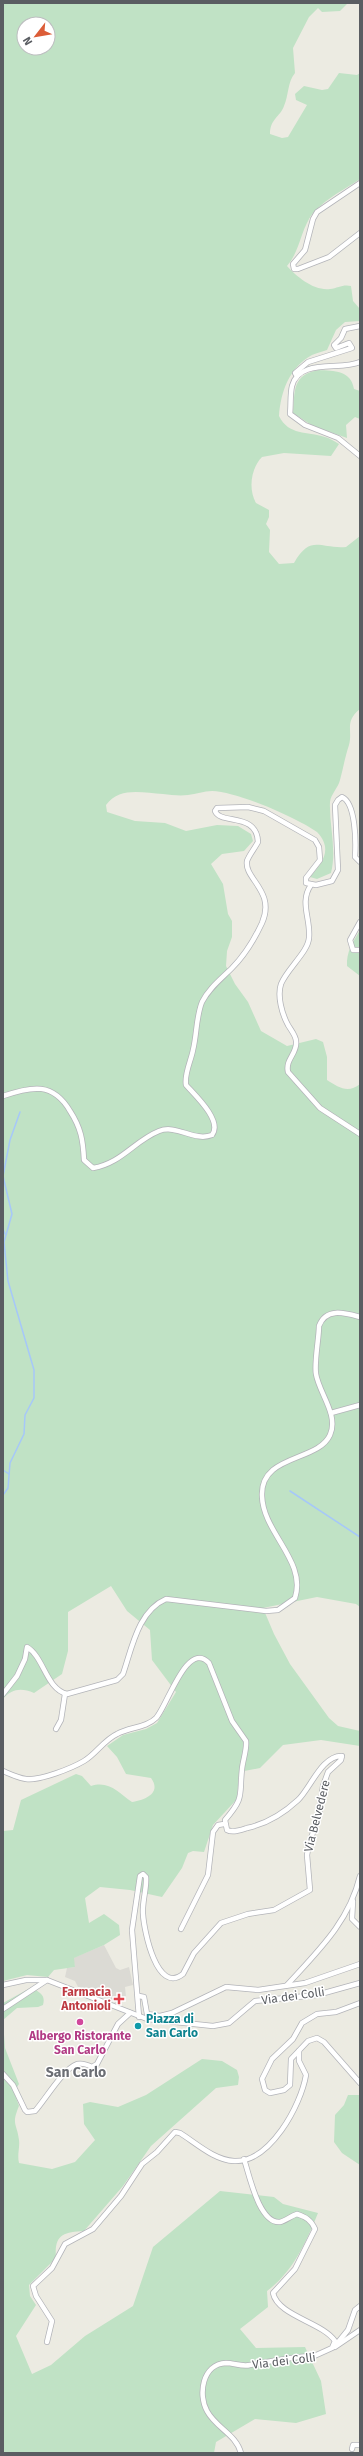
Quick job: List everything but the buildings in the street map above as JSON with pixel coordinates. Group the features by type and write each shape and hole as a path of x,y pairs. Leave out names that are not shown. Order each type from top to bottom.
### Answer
{"street":[{"path":"360,183 317,212 313,219 305,250 293,264 294,269 298,269 329,257 360,233"},
{"path":"360,327 345,330 341,338 334,345 336,348 349,343 352,348 308,362 295,373 297,376 292,386 290,414 292,417 305,425 338,438 360,456"},
{"path":"297,376 310,368 346,367 360,362"},
{"path":"3,1096 25,1090 43,1089 53,1091 60,1095 80,1127 83,1136 84,1160 93,1168 103,1166 123,1157 160,1130 173,1130 204,1138 212,1135 216,1127 214,1122 209,1112 186,1085 185,1080 194,1046 198,1014 207,994 236,964 253,939 263,920 266,905 262,891 247,866 247,859 258,842 256,833 247,824 215,813 217,808 257,808 311,837 320,853 320,860 306,878 306,883 311,885 332,881 338,870 336,805 338,800 342,797 349,804 356,837 355,857 360,862"},
{"path":"311,885 306,892 304,900 309,940 307,946 290,967 279,992 285,1019 296,1039 297,1046 287,1066 288,1072 320,1108 360,1134"},
{"path":"360,922 350,940 353,950 360,950"},
{"path":"65,1694 120,1677 142,1620 154,1605 166,1599 266,1611 278,1610 295,1598 297,1580 294,1568 267,1517 262,1491 268,1477 278,1466 324,1443 332,1432 331,1413 316,1372 319,1326 322,1319 330,1314 338,1312 360,1317"},
{"path":"331,1413 360,1405"},
{"path":"3,1694 17,1676 25,1659 27,1647 35,1652 50,1680 65,1694"},
{"path":"3,1772 31,1779 61,1771 84,1761 117,1733 148,1724 155,1719 162,1711 177,1680 188,1662 196,1657 202,1657 209,1663 232,1720 246,1741 242,1769 242,1794 236,1808 224,1824 218,1825 213,1832 208,1875 181,1928"},
{"path":"56,1729 61,1720 65,1694"},
{"name":"Via Belvedere","path":"139,2017 139,1996 133,1956 132,1930 140,1876 143,1874 146,1877 143,1914 156,1963 163,1976 168,1978 178,1978 183,1974 204,1940 221,1923 241,1916 274,1910 310,1890 307,1855 309,1844 319,1815 323,1786 328,1772 341,1760 342,1756 336,1757 323,1767 301,1797 267,1822 233,1832 227,1830 224,1824"},
{"path":"287,1985 336,1930 353,1897 360,1876"},
{"path":"353,1897 352,1918 360,1927"},
{"path":"139,1996 144,1997 147,2014 160,2016 189,2006 226,1987 258,1990 322,1978 360,1964"},
{"name":"Via dei Colli","path":"3,1985 26,1980 47,1980 139,2017 156,2021 196,2026 221,2025 234,2020 246,2007 255,2002 316,1995 360,1983"},
{"path":"3,2009 47,1980"},
{"name":"Via dei Colli","path":"360,2003 336,2012 317,2014 302,2023 292,2039 277,2053 264,2072 262,2079 265,2090 277,2093 288,2087 290,2083 290,2062 313,2038 320,2039 360,2083"},
{"path":"3,2074 14,2085 25,2110 28,2112 35,2111 50,2093 54,2084 72,2066 79,2064 92,2066 98,2064 118,2024 130,2013"},
{"path":"47,2342 52,2321 36,2296 33,2286 52,2268 65,2244 93,2229 120,2196 142,2164 157,2152 170,2136 178,2132 214,2155 232,2161 244,2159 264,2150 289,2120 298,2106 306,2075 299,2061 299,2051"},
{"path":"244,2159 255,2195 266,2216 275,2222 281,2222 297,2214 304,2216 312,2222 315,2229 295,2269 273,2293 274,2298 282,2306 294,2315 324,2331 335,2341 332,2348 312,2356"},
{"name":"Via dei Colli","path":"241,2453 236,2441 215,2421 203,2403 202,2386 209,2372 216,2366 226,2363 247,2366 296,2357 324,2355 335,2347 348,2330 356,2310 360,2306"},
{"path":"335,2347 360,2330"},
{"path":"352,2449 353,2445 360,2445"}],"shaded area":[{"path":"104,1945 116,1968 120,1970 129,1967 133,1985 125,1987 126,1997 116,2003 79,1989 75,1981 65,1977 67,1968 75,1967 73,1958"}],"green space":[{"path":"3,3 348,3 340,11 322,12 318,8 309,17 293,48 295,73 289,85 287,98 282,110 273,121 270,129 270,134 282,138 288,137 307,105 296,100 295,94 304,86 322,90 328,89 339,73 357,75 360,73 360,179 325,202 313,213 306,225 297,249 287,266 301,279 318,288 330,289 351,286 353,301 360,309 360,321 345,322 336,330 327,350 312,355 297,366 284,389 280,407 279,416 288,427 299,432 327,437 339,444 331,456 284,453 262,457 255,467 251,485 256,503 269,510 269,517 266,524 270,530 269,552 279,564 294,563 300,554 311,546 346,547 360,536 360,709 352,718 350,726 350,740 341,776 330,802 333,846 333,864 331,873 317,879 310,877 322,861 325,850 322,838 317,832 295,819 251,800 223,792 212,791 188,795 132,792 118,795 106,805 107,812 135,821 165,823 186,831 217,825 238,826 251,834 253,841 244,851 222,854 211,864 223,884 228,914 232,921 232,937 227,951 226,966 235,984 248,1002 261,1031 287,1046 316,1039 323,1042 327,1057 327,1080 339,1087 347,1089 351,1089 360,1084 360,1607 356,1604 317,1597 263,1608 274,1634 290,1664 329,1718 338,1726 360,1731 360,1746 321,1740 283,1745 260,1768 239,1772 237,1799 213,1825 204,1852 193,1851 188,1853 182,1868 162,1897 130,1890 100,1887 85,1898 89,1923 104,1914 119,1925 120,1935 104,1945 74,1958 75,1967 54,1970 48,1977 27,1975 3,1981 3,1831 13,1830 21,1800 76,1774 82,1776 91,1786 103,1785 113,1788 132,1802 142,1800 150,1795 154,1788 154,1783 151,1778 126,1774 117,1757 107,1746 123,1735 146,1729 157,1723 176,1692 152,1660 150,1630 127,1611 111,1586 68,1612 68,1651 62,1674 34,1693 25,1690 17,1690 6,1695 3,1699"},
{"path":"319,370 336,371 346,375 352,383 354,389 360,391 360,419 355,417 346,425 347,438 313,426 293,413 295,391 299,380 310,372"},
{"path":"360,930 360,976 347,966 347,961 350,947"},
{"path":"32,1987 43,1996 43,2005 38,2007 17,2008 3,2020 3,2003"},
{"path":"3,2020 5,2048 19,2084 14,2092 19,2106 15,2117 15,2124 19,2140 19,2163 52,2169 75,2162 95,2140 84,2124 83,2104 90,2102 118,2107 146,2095 202,2059 222,2061 237,2070 239,2077 238,2085 216,2088 151,2146 123,2186 84,2231 70,2232 61,2236 58,2240 56,2258 29,2285 30,2296 36,2305 16,2336 32,2374 51,2365 85,2336 133,2306 153,2247 220,2191 274,2197 283,2204 318,2213 298,2256 284,2275 267,2291 268,2307 240,2329 256,2348 305,2347 321,2381 326,2414 296,2423 255,2419 216,2442 214,2453 3,2453"},
{"path":"348,2095 360,2095 360,2165 342,2153 334,2142 335,2115 344,2105"}],"waterway":[{"path":"3,1495 8,1488 10,1463 24,1434 25,1415 34,1398 34,1370 8,1281 4,1242 12,1214 3,1176 10,1140 20,1112"},
{"path":"3,1229 5,1234"},
{"path":"3,1470 9,1474"},
{"path":"290,1491 360,1537"}],"place":[{"name":"Farmacia Antonioli","path":"119,1999"},
{"name":"Albergo Ristorante San Carlo","path":"80,2022"},
{"name":"Piazza di San Carlo","path":"138,2026"}],"district":[{"name":"San Carlo","path":"76,2072"}]}
